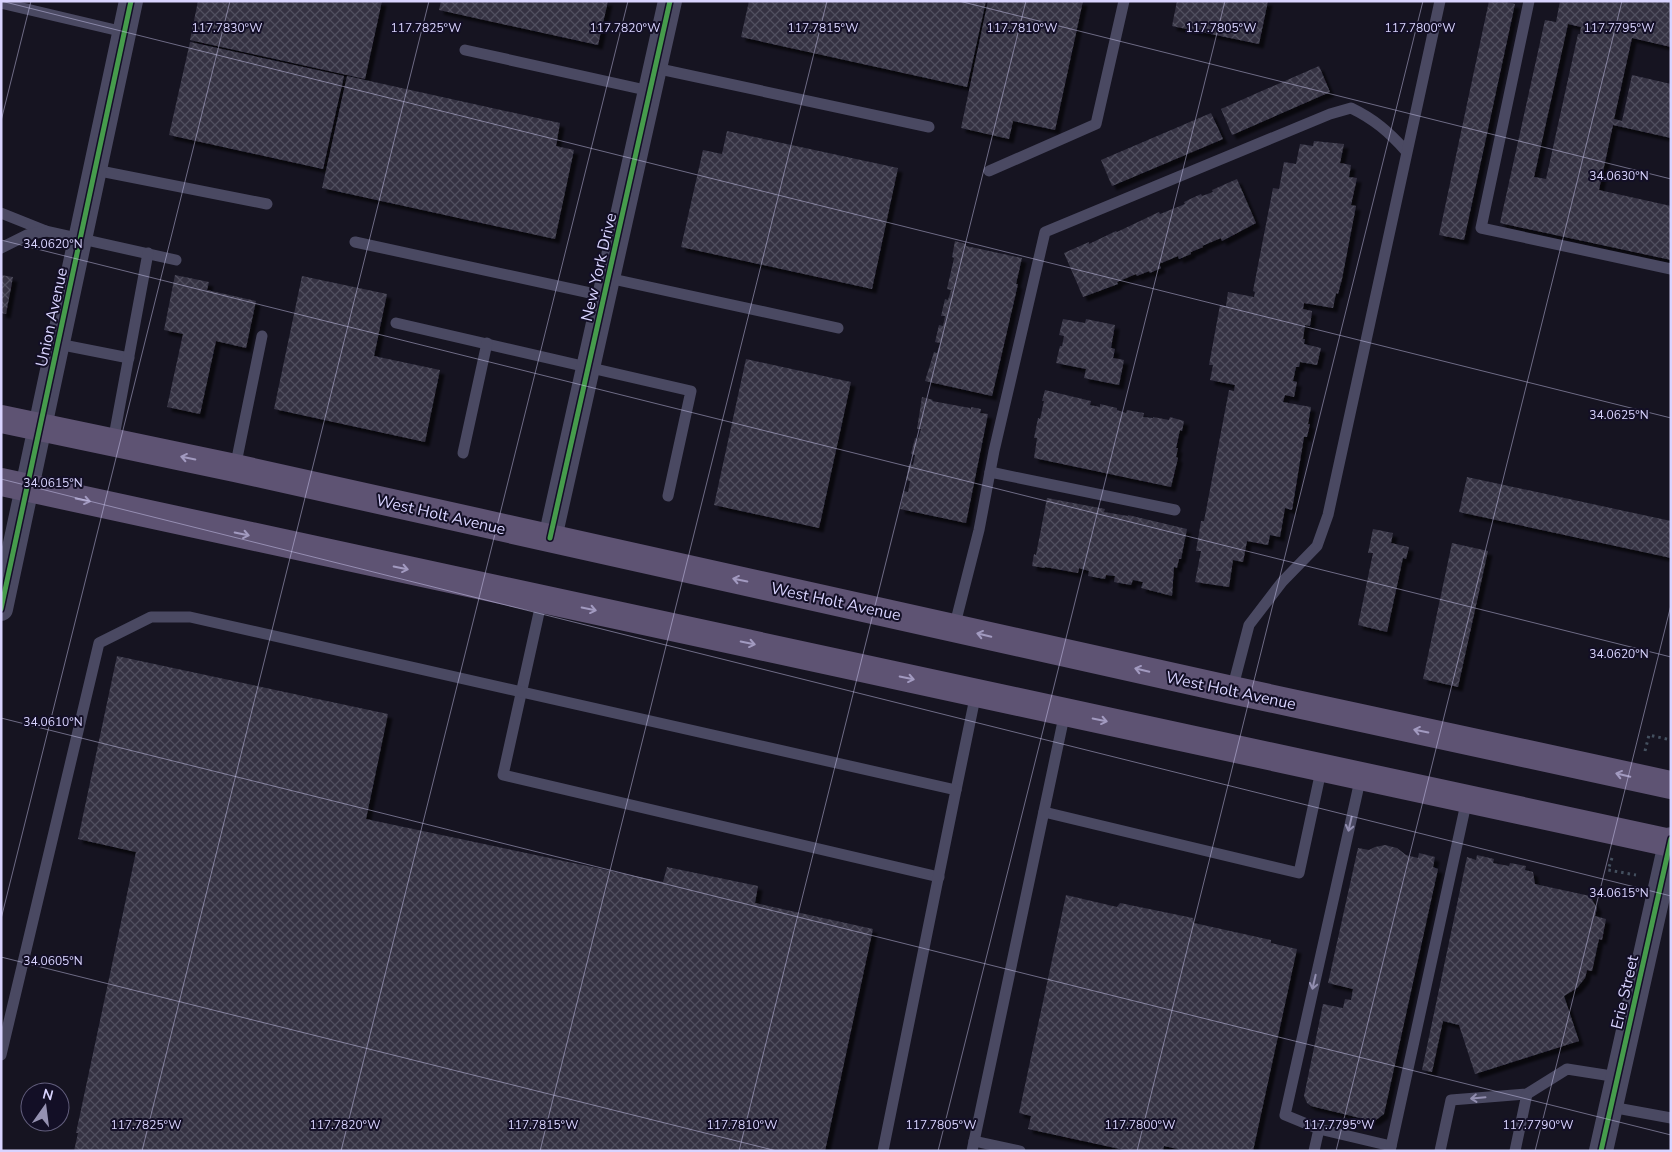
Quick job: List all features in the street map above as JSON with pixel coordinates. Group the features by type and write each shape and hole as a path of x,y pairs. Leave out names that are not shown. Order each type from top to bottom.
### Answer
{"main road":[{"name":"West Holt Avenue","path":"1,419 235,468 1232,690 1671,785"},
{"path":"14,485 1467,800 1670,842"}],"street":[{"name":"Union Avenue","path":"1,609 14,485 39,427 131,1"},
{"name":"New York Drive","path":"550,538 670,1"},
{"name":"Erie Street","path":"1601,1151 1670,842"}],"lane":[{"path":"989,171 1096,124 1124,1"},
{"path":"1232,690 1249,625 1282,582 1317,546 1328,515 1440,1"},
{"path":"1530,1 1481,228 1671,269"},
{"path":"1,3 124,32"},
{"path":"465,50 929,127"},
{"path":"954,628 1045,232 1320,118 1351,108 1370,117 1406,151"},
{"path":"95,170 267,204"},
{"path":"1,213 46,231 176,260"},
{"path":"1,248 27,235 46,231"},
{"path":"356,242 838,328"},
{"path":"113,442 148,254"},
{"path":"396,324 487,343 691,391 668,496"},
{"path":"235,468 262,336"},
{"path":"463,453 487,343"},
{"path":"58,344 129,358"},
{"path":"990,472 1175,510"},
{"path":"542,599 520,691 503,775 938,877"},
{"path":"1,1055 99,643 151,617 190,617 956,790"},
{"path":"883,1151 976,693"},
{"path":"1020,1151 973,1146 1065,712"},
{"path":"1361,776 1285,1115 1319,1129 1391,1148 1467,800"},
{"path":"1044,812 1299,873 1319,780"},
{"path":"1440,1151 1451,1100 1526,1094 1567,1070 1618,1077"},
{"path":"1515,1151 1526,1094"},
{"path":"1611,1107 1671,1118"},
{"path":"1314,1151 1319,1129"}],"building":[{"path":"198,1 382,1 365,79 190,40"},
{"path":"441,1 608,1 598,45 439,10"},
{"path":"749,1 986,1 967,87 741,37"},
{"path":"988,1 1083,1 1055,130 1013,121 1009,139 961,128"},
{"path":"1177,1 1268,1 1259,44 1172,26"},
{"path":"1489,1 1515,4 1464,240 1439,235"},
{"path":"1560,1 1671,1 1671,47 1632,38 1614,119 1622,121 1632,75 1671,84 1671,138 1613,125 1599,190 1671,206 1671,260 1500,223 1545,20 1556,22","holes":["1568,24 1581,27 1546,179 1534,177"]},
{"path":"190,42 344,76 323,169 169,135"},
{"path":"1319,66 1330,92 1232,135 1221,109"},
{"path":"347,76 560,123 556,146 574,150 555,239 322,188"},
{"path":"1211,113 1223,139 1112,186 1101,160"},
{"path":"727,131 898,168 872,289 681,247 703,150 722,154"},
{"path":"1314,141 1344,144 1340,163 1351,165 1349,177 1357,178 1351,205 1356,206 1342,279 1338,294 1336,293 1333,308 1304,303 1303,309 1312,311 1310,326 1305,325 1304,344 1321,348 1317,365 1300,362 1299,367 1296,367 1293,381 1297,382 1294,397 1285,395 1283,402 1311,407 1308,424 1310,424 1307,437 1304,437 1292,510 1285,508 1280,537 1270,535 1268,545 1247,541 1243,562 1233,560 1229,587 1195,582 1201,551 1196,551 1201,521 1204,521 1229,390 1234,391 1235,385 1210,380 1213,365 1209,365 1220,305 1226,306 1228,292 1254,297 1255,292 1253,291 1273,188 1279,189 1284,162 1296,164 1300,144 1313,146"},
{"path":"1237,179 1256,223 1222,241 1221,238 1202,246 1191,252 1191,254 1179,259 1178,256 1159,264 1161,268 1150,273 1149,271 1137,276 1136,274 1117,282 1118,284 1083,297 1064,253 1117,232 1159,212 1160,214 1185,204 1184,202 1201,194 1202,196 1213,192 1212,190"},
{"path":"955,241 966,244 966,246 1022,258 1016,284 1018,284 992,396 925,381 934,352 937,353 940,343 935,342 939,325 943,326 945,316 941,316 945,299 948,300 951,290 947,289 954,258 952,257"},
{"path":"1,275 13,277 6,314 1,313"},
{"path":"175,275 209,282 207,290 256,301 246,348 216,341 200,414 167,407 183,334 164,330"},
{"path":"302,276 387,294 374,356 440,370 425,442 274,409"},
{"path":"1063,319 1085,323 1086,319 1115,325 1111,348 1115,349 1113,358 1124,360 1119,385 1084,378 1086,369 1056,363 1064,336 1059,335"},
{"path":"746,359 851,382 819,528 714,505"},
{"path":"1045,390 1091,401 1090,405 1100,407 1100,404 1117,408 1117,410 1126,413 1127,410 1144,413 1143,417 1169,420 1170,417 1184,421 1176,448 1178,448 1176,457 1178,458 1171,487 1034,458 1037,438 1034,438 1038,418 1040,419"},
{"path":"922,397 932,401 970,408 971,410 971,407 981,409 980,413 988,414 966,523 900,509 904,491 908,492 910,481 906,480 909,464 913,465 915,455 911,454 915,438 918,439 921,429 917,429"},
{"path":"1467,477 1671,521 1671,558 1459,512"},
{"path":"1047,498 1105,509 1104,512 1128,515 1187,529 1181,559 1179,559 1177,568 1174,567 1172,596 1141,588 1143,582 1133,580 1131,585 1114,582 1115,576 1106,575 1105,579 1088,576 1089,571 1079,568 1078,573 1032,566 1034,554 1036,555"},
{"path":"1373,529 1393,533 1391,543 1409,547 1406,559 1403,558 1387,632 1358,625 1373,553 1368,553"},
{"path":"1452,543 1488,551 1458,687 1423,679"},
{"path":"117,656 388,714 366,819 663,882 667,867 758,886 755,903 873,929 825,1151 74,1151 78,1133 76,1133 136,852 78,839"},
{"path":"1385,845 1397,848 1406,855 1418,858 1419,853 1435,857 1433,867 1438,869 1384,1114 1372,1121 1311,1106 1307,1103 1304,1096 1323,1004 1343,1008 1345,999 1351,1000 1353,989 1328,983 1358,848 1369,850"},
{"path":"1477,855 1494,859 1493,863 1509,866 1510,863 1526,866 1525,870 1533,872 1535,884 1590,896 1597,908 1595,916 1606,919 1602,940 1599,939 1592,971 1587,970 1585,978 1577,988 1564,996 1579,1041 1475,1074 1459,1025 1443,1021 1432,1072 1422,1070 1467,857 1476,860"},
{"path":"1066,895 1117,907 1120,903 1193,918 1194,923 1271,940 1271,943 1297,949 1253,1151 1187,1151 1164,1146 1163,1151 1129,1151 1028,1129 1031,1116 1019,1113"}],"cycle path":[{"path":"1,609 131,1"},
{"path":"550,538 670,1"},
{"path":"1601,1151 1671,839"}]}
